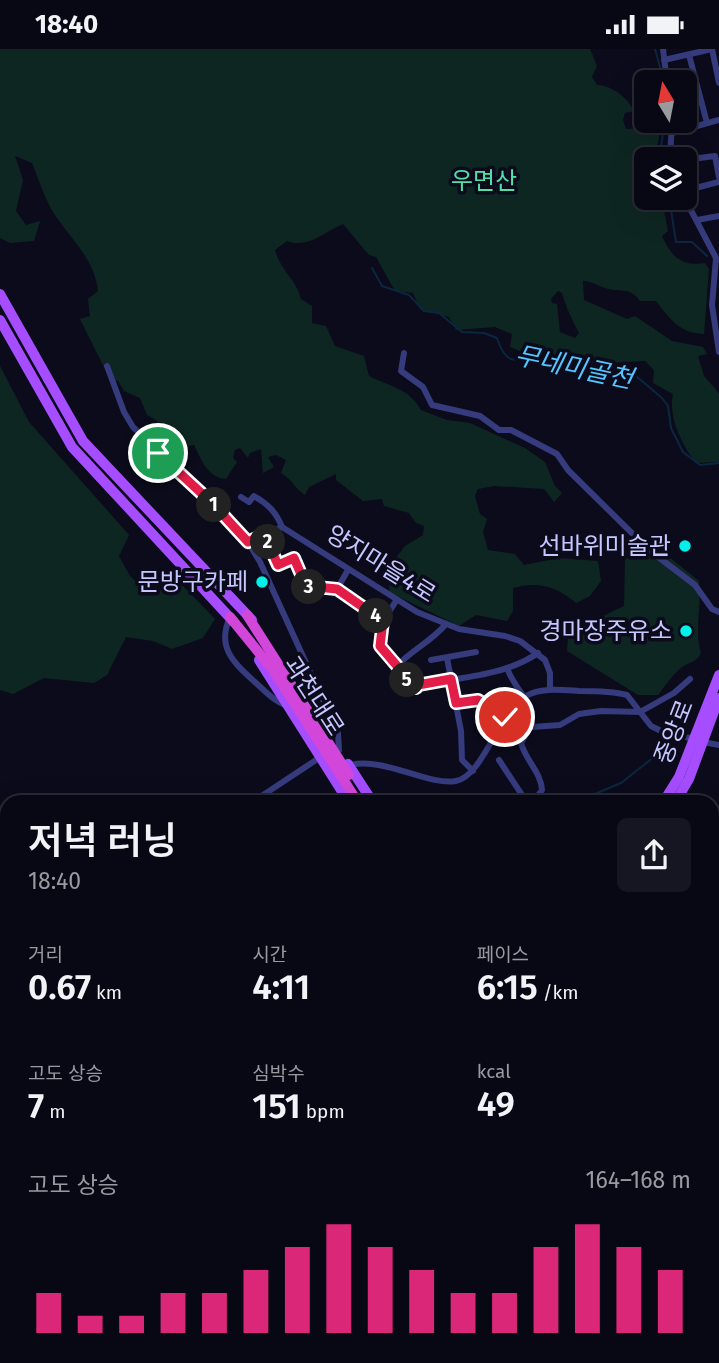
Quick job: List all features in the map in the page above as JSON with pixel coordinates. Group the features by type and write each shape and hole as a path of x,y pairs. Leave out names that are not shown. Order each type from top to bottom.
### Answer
{"highway":[{"name":"과천대로","path":"247,615 361,795"},
{"name":"과천대로","path":"230,617 273,670 353,795"}],"main road":[{"path":"0,294 83,441 247,615 368,795"},
{"path":"0,320 72,447 230,617 344,795"},
{"name":"중앙로","path":"680,795 689,779 719,675"},
{"name":"중앙로","path":"668,795 699,741 719,698"}],"street":[{"path":"663,49 665,70"},
{"path":"664,60 712,49 719,83"},
{"path":"689,55 707,123"},
{"path":"697,126 719,120"},
{"path":"671,147 672,133"},
{"path":"697,158 715,156 719,179 697,187"},
{"path":"691,210 717,250 718,267 712,306 719,352"},
{"path":"697,220 719,216"},
{"path":"404,353 401,371 423,387 432,405 480,416 499,430 511,430 557,454 568,470 649,551 695,585 712,609 719,612"},
{"path":"107,366 124,412 133,427 212,503 248,542 302,648 338,733 339,750"},
{"name":"양지마을4로","path":"241,496 249,502 254,496 265,503 277,514 282,527 397,601 446,624 476,632 505,635 538,653"},
{"path":"248,542 282,527"},
{"path":"264,534 278,565 294,558 306,586 337,589 383,621"},
{"path":"337,589 348,571"},
{"path":"397,601 383,621 380,646 416,688 418,685 507,668 526,662 538,653 550,673 550,689"},
{"path":"230,617 224,633 227,654 276,701 289,707"},
{"path":"396,667 414,649 435,637 446,624"},
{"path":"431,660 476,652"},
{"path":"447,657 456,703 462,760 473,771"},
{"path":"507,668 512,682 526,696 534,714 531,727 521,743 524,753 541,780 542,790 538,795"},
{"path":"531,727 560,725 579,714 601,711 640,712 674,693 690,679"},
{"path":"346,761 351,765 365,762 455,782 473,771 505,717 526,696 550,689 617,692 627,695 651,726 719,745"},
{"path":"456,703 478,700 505,717"},
{"path":"263,795 319,758"},
{"path":"499,760 522,795"}],"green space":[{"name":"우면산","path":"0,49 590,49 597,66 592,77 597,85 619,93 634,111 625,113 623,120 626,129 634,129 634,133 660,133 657,147 634,147 634,210 664,210 668,231 662,236 669,249 678,259 689,263 705,263 709,269 704,334 682,328 656,301 640,301 632,293 583,281 584,300 627,319 635,316 672,341 703,347 707,354 698,356 704,376 719,393 719,462 696,463 674,421 673,394 653,383 654,370 645,361 584,364 578,359 558,361 539,350 522,352 510,347 512,334 495,327 456,330 449,317 420,309 413,293 395,291 376,257 369,255 343,224 316,239 302,243 287,241 275,250 301,299 312,306 312,323 326,326 335,346 364,356 369,376 405,392 421,410 447,420 470,423 525,448 545,462 555,486 562,493 554,502 544,489 494,486 478,489 475,496 480,514 487,519 483,532 488,550 515,554 524,565 559,558 598,561 601,581 590,596 576,603 554,589 539,585 522,586 513,588 513,611 507,621 476,615 459,626 389,592 391,564 405,546 423,535 424,526 416,523 409,513 384,506 382,499 363,501 336,480 336,474 309,487 305,495 281,473 286,460 276,455 268,457 274,467 263,473 261,449 250,453 248,458 240,448 235,450 233,458 237,462 226,479 219,478 209,471 194,445 188,446 147,415 140,398 124,391 118,381 110,379 80,319 90,316 88,299 98,291 92,269 51,209 32,163 15,156 23,180 16,211 26,225 40,221 34,241 10,243 0,238","holes":["558,291 562,293 579,333 575,338 560,332 557,304 552,303 551,299"]},
{"path":"0,366 29,422 129,535 119,556 130,576 146,591 167,590 182,585 215,619 203,638 172,649 153,641 126,637 107,675 94,683 44,678 13,694 0,690"},
{"path":"648,540 699,581 698,635 701,653 678,670 658,695 638,695 567,651 568,638 586,624 624,606 625,561 632,544"}],"waterway":[{"path":"655,49 661,70"},
{"path":"661,147 663,133"},
{"path":"671,210 676,242 692,242 707,256"},
{"name":"무네미골천","path":"372,268 382,286 409,295 424,311 439,313 462,332 484,333 497,338 501,349 511,359 543,355 566,367 636,376 668,406 671,428 683,452 700,465 719,463"},
{"path":"592,795 621,783 659,753"}],"place":[{"name":"선바위미술관","path":"685,546"},
{"name":"문방구카페","path":"262,582"},
{"name":"경마장주유소","path":"686,631"}],"route":[{"path":"158,453 190,481 248,542 264,534 278,565 294,558 306,586 337,589 383,621 380,646 391,663 416,688 418,685 451,679 456,703 478,700 505,717"}]}
